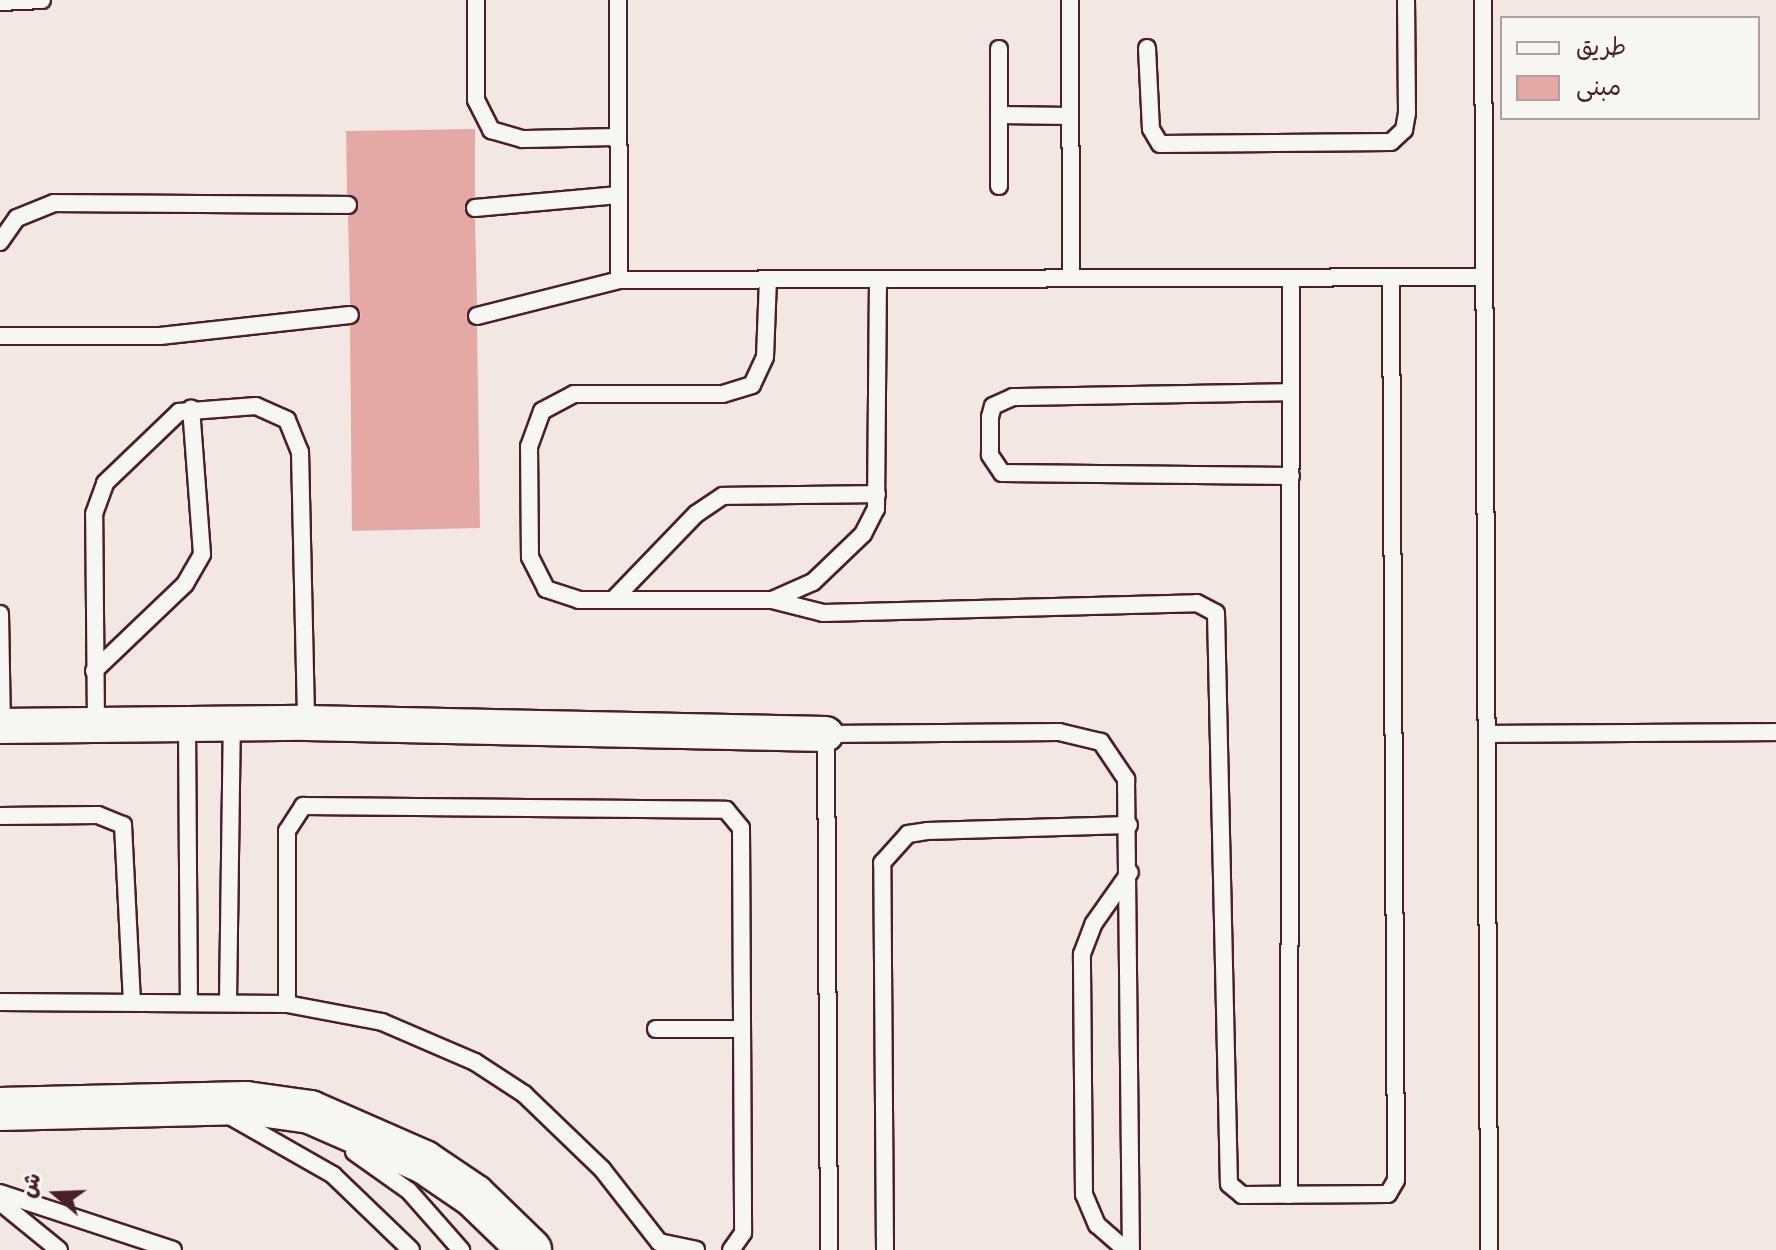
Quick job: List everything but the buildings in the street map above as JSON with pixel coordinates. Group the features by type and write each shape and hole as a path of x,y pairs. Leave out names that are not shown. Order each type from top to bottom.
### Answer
{"street":[{"path":"1,726 306,723 826,734"},
{"path":"0,1109 227,1104 310,1112 370,1133 474,1196 530,1250"}],"lane":[{"path":"0,2 42,0"},
{"path":"476,0 476,100 491,130 523,139 618,137"},
{"path":"618,0 619,280"},
{"path":"1070,0 1071,278"},
{"path":"1147,48 1151,129 1160,144 1383,144 1404,130 1407,113 1406,0"},
{"path":"1483,0 1489,1250"},
{"path":"999,49 999,186"},
{"path":"999,115 1070,116"},
{"path":"475,208 618,195"},
{"path":"0,242 17,218 54,203 348,205"},
{"path":"768,279 765,357 752,385 722,394 574,394 556,400 533,427 535,575 561,598 772,600 823,613 1197,603 1216,613 1229,1184 1242,1195 1289,1195 1388,1194 1396,1180 1391,277"},
{"path":"477,316 619,280 1484,277"},
{"path":"1289,1195 1291,278"},
{"path":"772,600 813,582 863,534 877,494 878,279"},
{"path":"0,336 160,336 350,315"},
{"path":"1291,392 1013,397 993,406 990,417 990,455 1002,473 1291,476"},
{"path":"96,725 94,671 98,498 168,419 191,408 256,406 273,410 296,435 306,723"},
{"path":"94,671 185,584 202,554 191,408"},
{"path":"613,600 696,514 723,496 877,494"},
{"path":"0,614 1,726"},
{"path":"228,1001 232,724"},
{"path":"187,725 189,1000"},
{"path":"1487,734 1776,732"},
{"path":"829,1250 826,734 1080,734 1116,758 1126,779 1129,825 1129,1250"},
{"path":"287,1004 287,831 303,806 726,810 741,828 743,1233 731,1250"},
{"path":"0,816 98,815 123,825 132,1001"},
{"path":"885,1250 882,863 900,840 927,831 1129,825"},
{"path":"1129,1250 1097,1225 1084,1195 1082,954 1094,923 1130,872"},
{"path":"0,1002 189,1000 287,1004 382,1022 475,1062 568,1132 659,1242 696,1250"},
{"path":"656,1029 742,1029"},
{"path":"227,1104 333,1175 411,1250"},
{"path":"227,1104 373,1163 409,1191 461,1250"},
{"path":"0,1193 173,1250"},
{"path":"0,1202 59,1250"}]}
